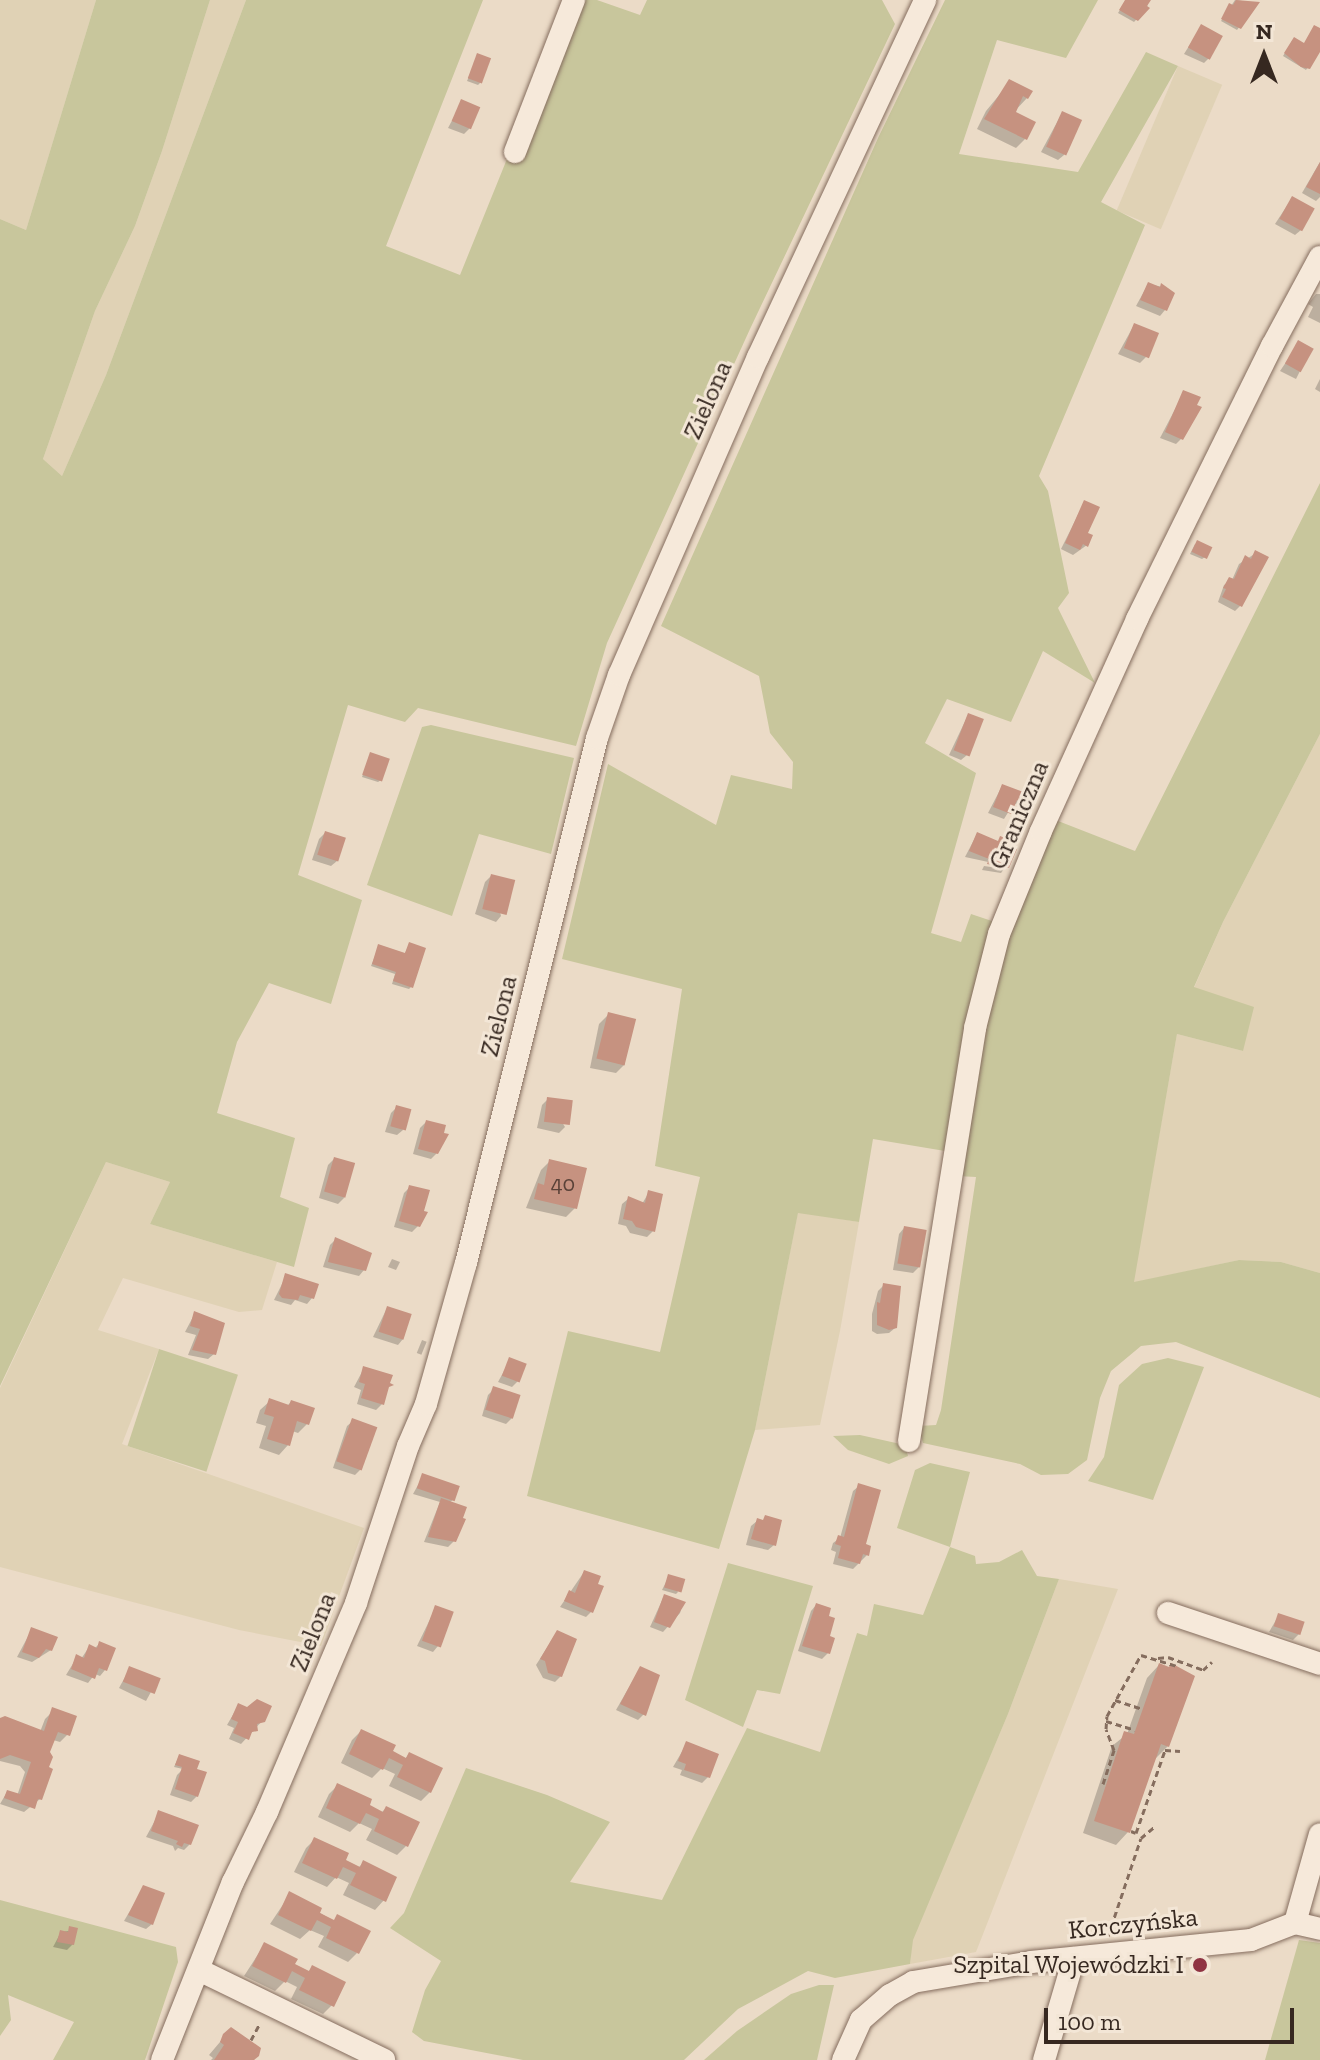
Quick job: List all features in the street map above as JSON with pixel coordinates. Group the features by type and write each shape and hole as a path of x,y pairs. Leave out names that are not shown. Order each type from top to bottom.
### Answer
{"street":[{"path":"515,152 574,0"},
{"name":"Zielona","path":"162,2060 233,1882 314,1705 356,1603 408,1446 426,1404 467,1261 597,738 619,675 758,357 925,0"},
{"name":"Graniczna","path":"909,1441 975,1028 999,934 1041,831 1137,619 1320,257"},
{"path":"1168,1613 1320,1664"},
{"path":"1320,1834 1295,1923 1320,1929"},
{"name":"Korczyńska","path":"843,2060 861,2020 890,1995 913,1982 1074,1958 1251,1940 1295,1923"},
{"path":"1044,2060 1074,1958"},
{"path":"199,1970 384,2060"}],"path":[{"path":"1103,1784 1114,1750 1106,1721 1141,1655 1178,1666"},
{"path":"1153,1659 1168,1657 1203,1670 1212,1662"},
{"path":"1115,1700 1143,1709"},
{"path":"1106,1721 1135,1730"},
{"path":"1131,1831 1136,1833 1165,1750 1180,1751"},
{"path":"1101,1955 1141,1838 1154,1827"},
{"path":"251,2040 261,2022"}],"shaded area":[{"path":"0,0 96,0 26,230 0,219"},
{"path":"96,0 210,0 135,226 95,311 43,459 62,476 106,375 246,0 483,0 386,246 460,275 511,149 581,0 597,0 640,15 647,0 882,0 895,24 750,329 607,643 576,746 418,708 405,722 348,705 298,875 362,900 331,1004 269,983 237,1042 217,1113 295,1138 280,1197 309,1208 294,1267 150,1224 170,1182 106,1162 0,1386 0,219 26,230"},
{"path":"210,0 246,0 106,375 62,476 43,459 95,311 135,226"},
{"path":"945,0 1098,0 1066,58 997,40 959,154 1078,172 1146,52 1178,66 1101,202 1145,225 1039,476 1048,491 1069,593 1058,608 1095,683 1043,651 1011,722 947,699 925,743 976,773 931,933 961,942 971,914 998,923 945,1151 873,1139 859,1222 798,1213 755,1430 719,1549 527,1496 568,1331 660,1352 700,1177 655,1166 682,989 562,959 608,764 716,825 731,775 792,789 793,762 770,733 759,676 661,626 878,138"},
{"path":"1178,66 1222,85 1161,229 1117,211"},
{"path":"1320,483 1320,734 1223,922 1194,987 1254,1007 1243,1051 1177,1034 1134,1282 1239,1260 1281,1262 1320,1273 1320,1398 1176,1342 1141,1346 1111,1371 1100,1398 1087,1460 1068,1474 1041,1475 1020,1464 923,1443 918,1426 936,1425 941,1410 976,1177 957,1176 988,1003 1010,926 1053,819 1135,851"},
{"path":"431,725 574,758 551,854 479,834 452,916 367,885 422,727"},
{"path":"1320,734 1320,1273 1281,1262 1239,1260 1133,1283 1177,1034 1243,1051 1194,988 1223,922"},
{"path":"106,1162 170,1182 150,1224 277,1262 262,1310 239,1312 123,1278 98,1330 159,1349 122,1444 364,1528 321,1646 239,1630 0,1567 0,1388"},
{"path":"798,1212 859,1222 840,1331 820,1425 755,1430"},
{"path":"159,1349 238,1375 206,1472 127,1446"},
{"path":"1168,1358 1204,1367 1153,1500 1088,1481 1104,1457 1119,1385 1142,1364"},
{"path":"860,1435 905,1445 908,1456 889,1464 848,1450 833,1436"},
{"path":"930,1463 970,1472 950,1547 897,1528 915,1470"},
{"path":"950,1547 975,1556 976,1564 999,1562 1022,1550 1037,1576 1059,1579 1008,1714 913,1940 910,1964 835,1978 808,1971 738,2009 684,2060 523,2060 424,2041 412,2032 425,1990 441,1961 390,1928 404,1913 466,1768 547,1795 610,1822 570,1882 662,1900 747,1728 820,1752 857,1633 867,1636 874,1604 923,1615"},
{"path":"728,1563 813,1586 780,1694 757,1690 743,1727 685,1700"},
{"path":"1059,1579 1118,1589 976,1952 910,1964 912,1940 1008,1714"},
{"path":"0,1900 176,1947 178,1962 145,2060 53,2060 74,2022 8,1995 11,2020 0,2036"},
{"path":"1299,1940 1320,1943 1320,2060 1265,2060"},
{"path":"819,1985 834,1985 817,2060 704,2060 737,2031 791,1994"}],"building":[{"path":"1125,0 1151,0 1147,6 1150,8 1138,21 1119,10"},
{"path":"1236,0 1260,2 1241,29 1221,19 1229,3 1233,5"},
{"path":"1201,24 1223,36 1210,60 1188,48"},
{"path":"1314,25 1320,28 1320,52 1310,69 1301,67 1284,53 1294,37 1304,43"},
{"path":"477,53 491,58 482,84 468,78"},
{"path":"1009,79 1033,91 1028,99 1023,96 1016,112 1036,122 1027,140 984,119"},
{"path":"461,99 480,107 471,129 452,121"},
{"path":"1062,111 1082,120 1066,156 1046,147"},
{"path":"1320,162 1320,194 1306,187"},
{"path":"1292,196 1315,209 1302,231 1279,219"},
{"path":"1148,282 1160,287 1161,283 1175,293 1167,311 1140,300"},
{"path":"1134,323 1159,333 1149,358 1124,348"},
{"path":"1298,340 1314,349 1301,372 1285,364"},
{"path":"1183,390 1201,397 1197,405 1202,407 1183,440 1165,432"},
{"path":"1084,500 1100,507 1088,533 1093,535 1088,547 1083,544 1080,550 1065,543"},
{"path":"1197,540 1212,547 1207,559 1192,552"},
{"path":"1255,550 1269,557 1242,607 1222,597 1226,589 1223,588 1229,577 1234,579 1245,555 1251,559"},
{"path":"968,713 984,719 970,756 954,750"},
{"path":"370,752 390,759 382,782 362,775"},
{"path":"1002,784 1026,793 1022,803 1017,800 1011,814 993,807"},
{"path":"325,831 346,838 338,862 317,855"},
{"path":"977,832 998,841 1000,836 1008,839 1006,845 1017,849 1009,868 987,864 989,859 969,851"},
{"path":"491,874 515,880 507,915 482,909"},
{"path":"409,942 426,948 413,988 393,981 396,972 372,964 378,944 405,953"},
{"path":"608,1012 636,1019 625,1066 596,1059"},
{"path":"547,1097 573,1100 570,1125 544,1122"},
{"path":"396,1105 411,1109 406,1130 390,1126"},
{"path":"426,1120 446,1125 444,1133 449,1134 438,1154 418,1149"},
{"path":"334,1157 355,1163 345,1198 324,1192"},
{"path":"549,1159 587,1168 577,1209 534,1199 538,1183 544,1185"},
{"path":"409,1185 430,1190 424,1211 428,1212 420,1227 399,1221"},
{"path":"648,1190 663,1194 655,1232 636,1227 632,1221 623,1219 628,1196 645,1203"},
{"path":"904,1226 927,1230 920,1267 897,1263"},
{"path":"335,1237 372,1253 366,1271 328,1262"},
{"path":"285,1273 319,1284 314,1299 300,1295 298,1300 282,1298 279,1294"},
{"path":"883,1283 901,1286 897,1328 889,1330 877,1325 877,1302 880,1303"},
{"path":"387,1306 412,1314 403,1340 379,1332"},
{"path":"194,1311 225,1323 216,1355 192,1350 200,1329 190,1326"},
{"path":"509,1357 527,1364 520,1382 502,1376"},
{"path":"363,1366 393,1375 390,1383 394,1385 389,1387 384,1405 361,1398 365,1384 359,1382"},
{"path":"493,1386 521,1395 513,1419 485,1410"},
{"path":"269,1398 289,1405 291,1400 315,1408 309,1425 297,1421 290,1446 267,1439 274,1417 264,1414"},
{"path":"352,1418 377,1427 362,1470 336,1461"},
{"path":"422,1473 460,1486 455,1501 417,1488"},
{"path":"858,1483 881,1490 866,1544 871,1546 869,1556 863,1554 860,1564 838,1558 841,1546 835,1544 838,1535 844,1537"},
{"path":"441,1498 467,1507 463,1518 466,1519 456,1542 428,1537"},
{"path":"765,1515 782,1520 776,1546 751,1539 757,1518 763,1520"},
{"path":"584,1570 601,1576 598,1584 604,1586 593,1613 564,1601 569,1590 575,1593"},
{"path":"668,1574 685,1579 681,1592 664,1587"},
{"path":"664,1594 686,1602 670,1628 654,1622"},
{"path":"816,1603 831,1608 829,1616 835,1618 830,1636 835,1638 830,1654 802,1646"},
{"path":"435,1605 454,1612 441,1648 422,1641"},
{"path":"1278,1613 1305,1622 1300,1635 1274,1626"},
{"path":"31,1627 58,1637 52,1651 46,1649 39,1658 22,1652"},
{"path":"557,1630 577,1639 562,1677 548,1673 545,1661 540,1659"},
{"path":"99,1641 116,1648 107,1671 99,1668 95,1679 71,1669 76,1654 84,1658 89,1644 97,1648"},
{"path":"1159,1663 1169,1667 1171,1663 1195,1676 1169,1747 1161,1744 1130,1833 1094,1821 1124,1731 1134,1734"},
{"path":"129,1666 161,1678 155,1694 123,1682"},
{"path":"640,1666 660,1675 646,1716 620,1704"},
{"path":"257,1699 272,1706 265,1722 257,1724 258,1731 252,1732 249,1740 233,1733 238,1722 231,1719 238,1703 247,1707"},
{"path":"52,1707 77,1716 70,1736 58,1732 50,1752 53,1757 49,1767 53,1769 42,1800 38,1799 35,1809 4,1798 7,1790 20,1794 31,1762 10,1755 0,1759 0,1718 5,1716 44,1731"},
{"path":"361,1729 396,1745 393,1751 406,1758 409,1752 443,1768 431,1793 397,1777 403,1765 389,1758 383,1770 349,1754"},
{"path":"686,1741 719,1754 710,1778 684,1770 686,1764 678,1761"},
{"path":"179,1754 200,1761 197,1769 207,1772 198,1797 175,1789 182,1767 175,1765"},
{"path":"337,1783 372,1799 370,1805 383,1812 386,1806 420,1822 408,1847 374,1831 379,1819 366,1813 360,1824 326,1808"},
{"path":"158,1810 199,1825 191,1845 184,1843 182,1847 176,1844 178,1841 151,1831"},
{"path":"314,1837 349,1853 346,1860 360,1867 363,1860 397,1877 386,1902 350,1885 356,1873 343,1867 337,1879 302,1863"},
{"path":"143,1885 165,1893 153,1925 128,1915"},
{"path":"289,1891 322,1908 320,1913 334,1920 337,1914 371,1931 359,1954 326,1938 331,1927 317,1920 311,1931 278,1915"},
{"path":"69,1926 78,1928 74,1945 57,1942 60,1930 68,1932"},
{"path":"264,1942 298,1959 295,1964 309,1971 312,1965 346,1982 334,2007 299,1990 305,1978 292,1971 286,1983 252,1966"},
{"path":"231,2027 261,2048 259,2056 254,2060 214,2060 224,2045 220,2042 223,2034"}],"place":[{"name":"Szpital Wojewódzki I","path":"1200,1965"}]}
